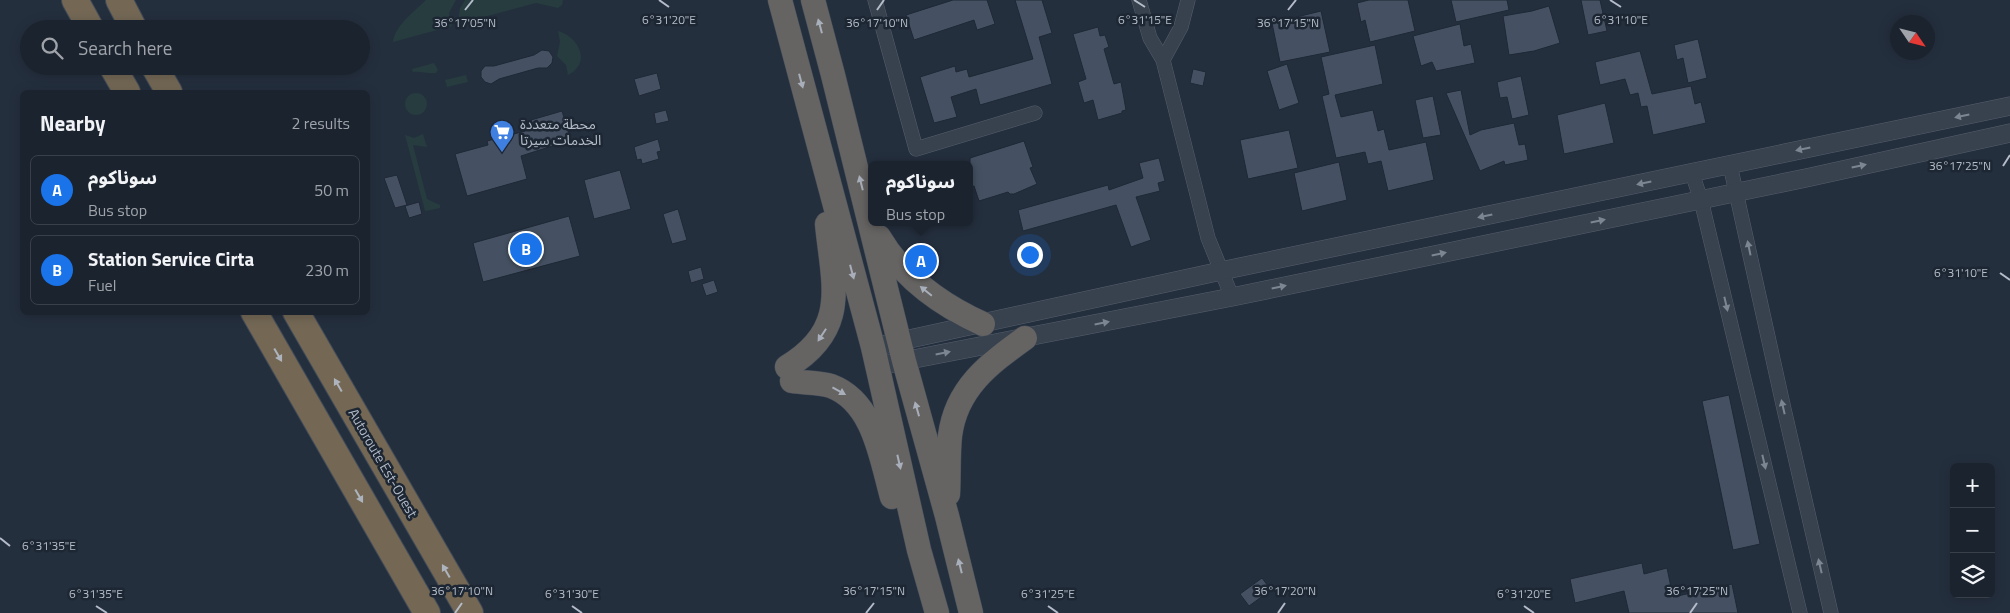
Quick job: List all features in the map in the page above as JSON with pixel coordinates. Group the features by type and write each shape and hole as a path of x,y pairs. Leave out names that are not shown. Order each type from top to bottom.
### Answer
{"highway":[{"path":"75,0 86,20"},
{"path":"119,0 129,20"},
{"path":"780,0 875,356 919,550 937,613"},
{"path":"813,0 868,214"},
{"path":"117,75 126,90"},
{"path":"159,75 168,90"},
{"path":"824,167 826,216 834,305 820,339 790,374 829,386 846,395 861,409 872,429 898,515 907,534 919,550"},
{"path":"871,226 971,613"},
{"path":"872,226 899,265 917,284 959,314 983,324"},
{"path":"256,315 427,613"},
{"name":"Autoroute Est-Ouest","path":"298,315 470,613"},
{"path":"947,516 950,436 959,404 967,390 988,365 1025,338"}],"street":[{"path":"875,0 916,149 1035,113"},
{"path":"1138,0 1150,38 1163,60 1208,238 1232,297"},
{"path":"1163,60 1180,27 1188,0"},
{"path":"875,356 902,350 983,324 1221,271 2010,106"},
{"path":"902,350 1025,338 1701,200 2010,133"},
{"path":"1730,165 1831,613"},
{"path":"1692,173 1701,200 1800,613"}],"green space":[{"path":"426,0 456,0 449,13 452,26 393,42 401,24"},
{"path":"465,0 563,0 562,5 558,8 536,3 461,23 458,20 460,8"},
{"path":"558,31 572,39 580,51 580,64 568,75 566,65 557,56 560,42"},
{"path":"434,63 438,70 436,73 413,72 412,69"},
{"path":"466,75 468,82 447,87 445,80"},
{"path":"416,93 426,100 427,104 420,114 416,115 406,108 405,104 412,94"},
{"path":"423,134 427,147 413,145 427,199 440,205 440,208 425,211 405,135 414,138"}],"building":[{"path":"953,0 987,0 995,24 977,30 974,20 914,40 906,15"},
{"path":"1015,0 1042,0 1052,33 1039,37 1052,84 980,105 976,89 951,97 957,117 934,123 920,77 955,66 956,72 967,69 969,77 1033,59"},
{"path":"1369,0 1408,0 1415,31 1370,42 1365,20 1361,22 1357,3"},
{"path":"1451,0 1507,0 1509,10 1456,22"},
{"path":"1581,0 1600,0 1607,31 1588,35"},
{"path":"1549,6 1560,43 1534,51 1509,55 1503,16"},
{"path":"1321,11 1330,52 1280,62 1272,23"},
{"path":"1460,24 1464,46 1471,44 1475,63 1436,71 1432,62 1421,66 1413,36"},
{"path":"1098,27 1100,36 1105,35 1109,47 1104,49 1114,84 1121,82 1126,110 1098,120 1093,100 1084,103 1078,82 1086,79 1073,34"},
{"path":"1698,39 1707,78 1688,83 1683,58 1677,60 1674,45"},
{"path":"1375,45 1383,84 1335,95 1341,117 1373,110 1378,131 1384,129 1389,150 1426,142 1434,180 1388,191 1381,161 1368,164 1365,152 1336,158 1322,96 1329,94 1321,57"},
{"path":"542,50 549,51 553,57 552,63 547,68 538,68 499,79 491,84 485,82 481,77 481,71 485,66 494,66 534,55"},
{"path":"1640,51 1652,94 1691,86 1695,104 1701,102 1706,123 1653,135 1647,106 1641,107 1638,93 1630,95 1625,79 1600,85 1595,62"},
{"path":"1287,64 1299,103 1279,110 1267,71"},
{"path":"1193,69 1206,72 1203,86 1190,83"},
{"path":"657,73 661,89 639,96 634,79"},
{"path":"1521,76 1529,115 1512,119 1507,97 1500,98 1497,82"},
{"path":"1461,90 1470,135 1481,130 1514,123 1519,145 1525,144 1528,160 1505,165 1504,161 1480,171 1446,93"},
{"path":"1433,96 1441,135 1423,138 1415,100"},
{"path":"1605,103 1614,143 1564,154 1557,115"},
{"path":"666,110 669,121 656,124 654,113"},
{"path":"562,111 571,140 521,156 527,179 467,196 455,154 488,145 487,141 533,129 531,120"},
{"path":"1289,130 1298,168 1248,179 1240,140"},
{"path":"658,139 661,151 657,152 659,159 642,164 641,159 637,160 634,147"},
{"path":"1024,141 1033,167 1030,168 1037,184 1014,194 1008,192 979,201 973,186 973,161 970,161 970,158"},
{"path":"1159,158 1165,181 1158,183 1160,191 1136,197 1151,240 1131,247 1116,205 1023,231 1018,210 1108,185 1109,190 1143,178 1139,163"},
{"path":"1339,162 1347,200 1302,211 1294,173"},
{"path":"620,170 631,209 594,219 584,180"},
{"path":"397,175 407,205 395,208 384,178"},
{"path":"419,202 422,214 409,218 405,206"},
{"path":"678,209 687,240 672,244 663,214"},
{"path":"569,216 580,256 483,282 473,243"},
{"path":"701,267 704,279 691,283 688,271"},
{"path":"714,280 718,292 706,296 702,284"},
{"path":"1729,395 1760,544 1733,550 1702,401"},
{"path":"1642,563 1644,574 1667,568 1673,597 1732,584 1738,613 1629,613 1624,591 1575,603 1570,579"},
{"path":"1262,578 1271,590 1249,606 1240,594"}],"place":[{"name":"محطة متعددة الخدمات سيرتا","path":"502,153"},
{"name":"Station Service Cirta","path":"526,249"},
{"name":"سوناكوم","path":"921,261"}]}
